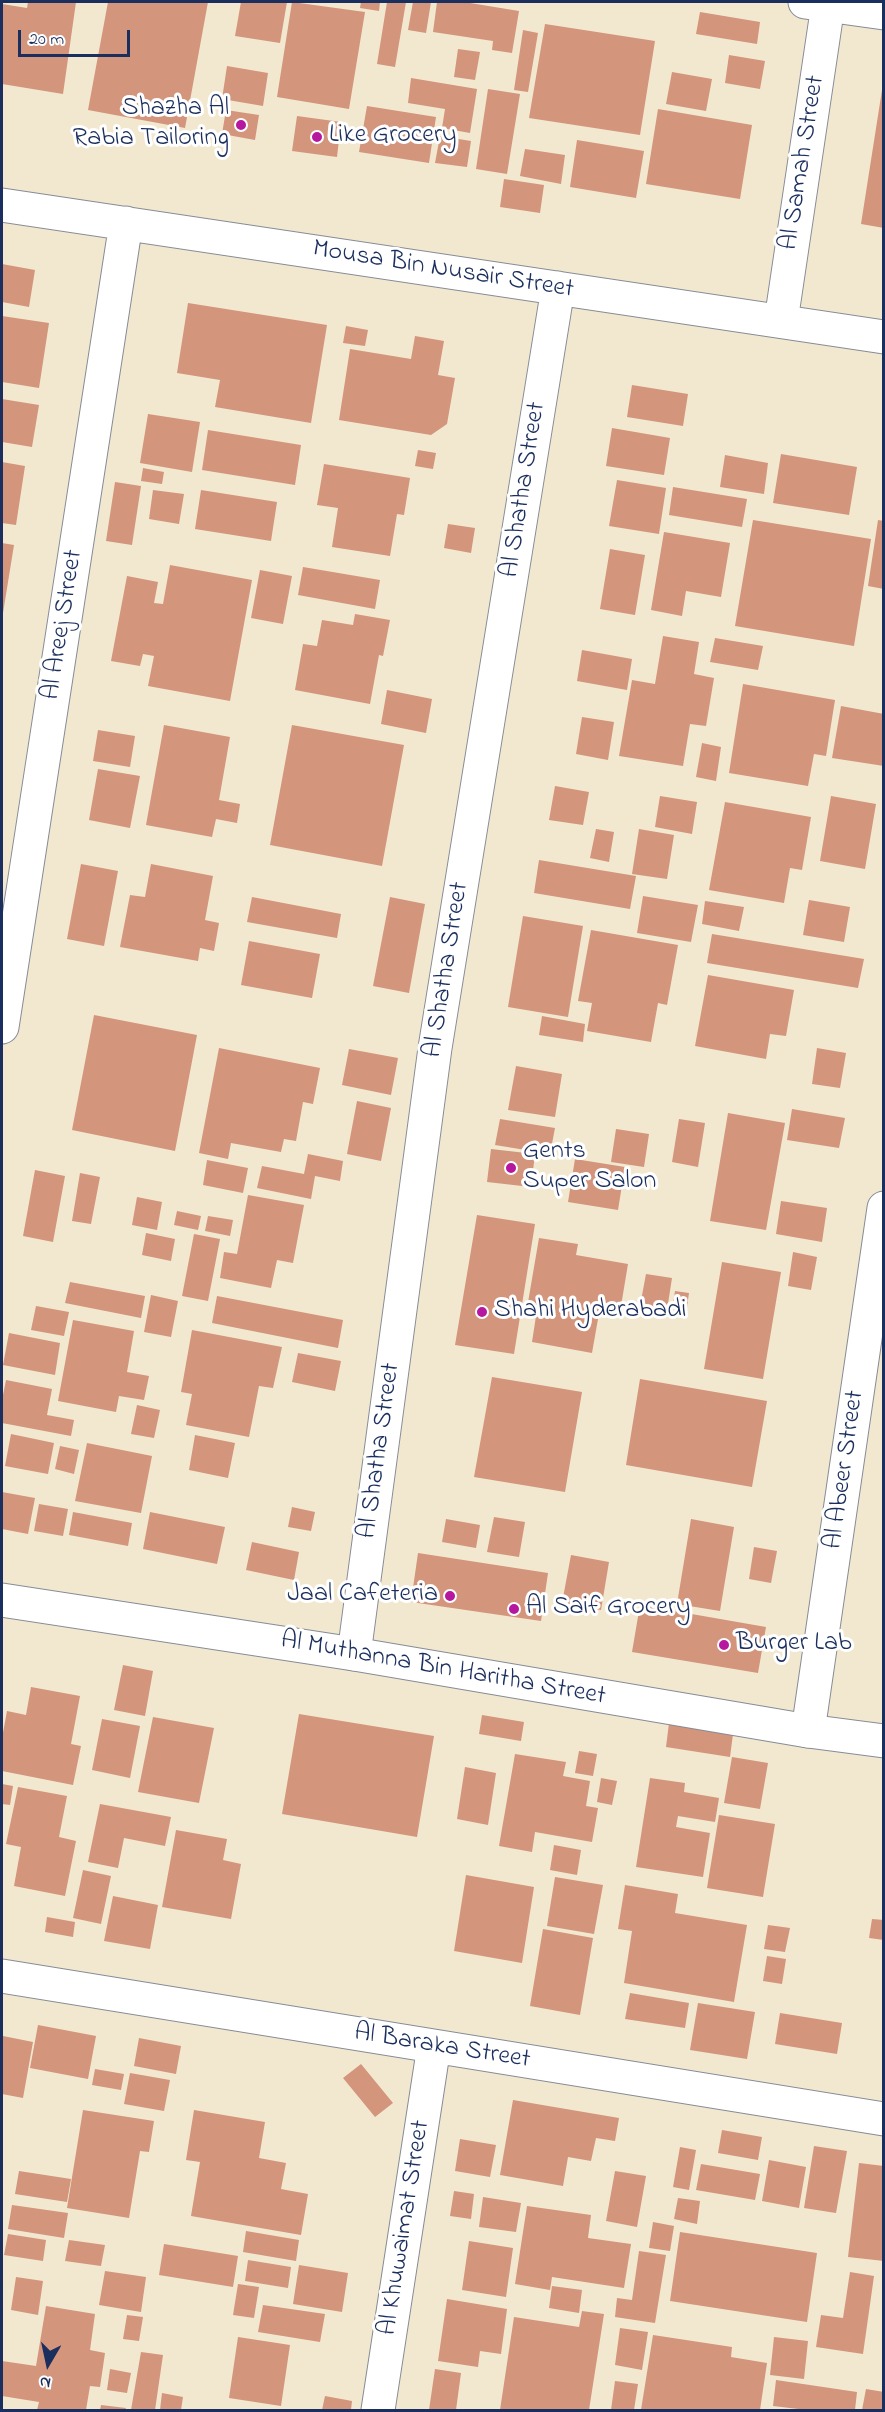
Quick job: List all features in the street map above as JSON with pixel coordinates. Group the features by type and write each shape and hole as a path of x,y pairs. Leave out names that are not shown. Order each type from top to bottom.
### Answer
{"street":[{"name":"Al Samah Street","path":"780,321 817,3 884,13"},
{"name":"Mousa Bin Nusair Street","path":"2,205 884,337"},
{"name":"Al Areej Street","path":"2,1027 126,223"},
{"name":"Al Shatha Street","path":"354,1654 435,1048 558,288"},
{"name":"Al Abeer Street","path":"808,1731 878,1282 884,1208"},
{"name":"Al Muthanna Bin Haritha Street","path":"2,1600 354,1654 808,1731 884,1741"},
{"name":"Al Baraka Street","path":"2,1976 884,2119"},
{"name":"Al Khuwaimat Street","path":"378,2410 434,2046"}],"building":[{"path":"28,2 76,2 63,94 2,84 2,4 27,8"},
{"path":"108,2 208,2 185,128 88,110"},
{"path":"241,2 287,2 280,43 235,36"},
{"path":"292,2 365,12 349,109 277,97"},
{"path":"361,2 380,2 379,11 360,8"},
{"path":"387,2 406,2 395,67 377,64"},
{"path":"413,2 431,2 426,33 408,30"},
{"path":"437,2 464,2 519,11 512,53 492,50 493,41 433,32"},
{"path":"700,12 760,22 757,44 696,34"},
{"path":"545,24 655,41 640,135 529,118"},
{"path":"523,30 538,33 528,92 514,90"},
{"path":"458,49 480,52 475,80 454,77"},
{"path":"729,55 765,61 760,89 725,83"},
{"path":"227,66 268,73 263,106 222,99"},
{"path":"672,72 712,79 706,111 666,104"},
{"path":"411,78 477,89 470,133 442,128 445,109 408,103"},
{"path":"488,89 520,94 507,174 476,169"},
{"path":"882,90 884,90 884,228 861,224"},
{"path":"367,106 436,117 429,163 359,152"},
{"path":"658,109 752,125 740,199 646,184"},
{"name":"Shazha Al Rabia Tailoring","path":"226,110 259,115 255,140 222,134"},
{"name":"Like Grocery","path":"297,116 341,122 337,157 292,151"},
{"path":"440,136 471,141 467,167 435,163"},
{"path":"577,140 644,151 636,198 570,187"},
{"path":"525,149 565,155 561,184 520,176"},
{"path":"504,179 544,185 540,213 500,207"},
{"path":"2,264 35,270 29,307 2,302"},
{"path":"188,303 327,325 311,423 215,407 220,380 177,373"},
{"path":"2,316 49,323 39,388 2,382"},
{"path":"346,326 368,330 365,346 343,343"},
{"path":"415,336 444,341 438,375 455,378 447,424 431,435 339,420 350,349 411,359"},
{"path":"632,385 688,394 683,426 627,417"},
{"path":"2,399 39,405 32,447 2,442"},
{"path":"148,414 200,422 192,472 140,463"},
{"path":"612,428 670,438 664,475 606,466"},
{"path":"208,430 301,445 295,485 202,470"},
{"path":"418,450 436,453 433,469 415,466"},
{"path":"781,454 857,467 849,515 773,503"},
{"path":"725,455 768,463 764,494 720,487"},
{"path":"2,462 25,466 16,525 2,523"},
{"path":"324,464 410,478 404,515 397,514 390,556 332,547 338,508 317,505"},
{"path":"143,468 164,472 162,484 141,481"},
{"path":"617,480 666,488 659,534 609,526"},
{"path":"115,482 141,486 132,545 106,541"},
{"path":"673,487 747,499 742,527 669,515"},
{"path":"153,490 184,494 179,524 149,519"},
{"path":"201,490 277,502 271,541 195,529"},
{"path":"753,520 871,539 854,646 735,626"},
{"path":"878,520 884,521 884,589 868,586"},
{"path":"448,524 475,528 471,553 444,548"},
{"path":"664,532 730,543 721,597 686,591 682,616 651,610"},
{"path":"2,543 14,545 3,613 2,613"},
{"path":"610,549 645,555 635,615 600,609"},
{"path":"170,565 252,580 230,701 148,686 154,656 143,654 140,666 111,661 127,576 158,582 154,603 163,604"},
{"path":"303,567 380,580 375,609 298,595"},
{"path":"260,570 292,576 283,624 251,618"},
{"path":"355,614 390,620 383,656 379,655 370,704 295,690 303,644 317,646 322,620 353,625"},
{"path":"663,636 699,642 694,674 714,678 706,726 690,724 683,766 619,756 632,680 655,684"},
{"path":"715,638 763,646 758,670 710,662"},
{"path":"582,650 632,659 627,690 577,681"},
{"path":"743,684 835,700 826,756 814,754 808,786 729,773"},
{"path":"387,690 432,699 426,733 381,724"},
{"path":"841,706 884,714 884,766 832,758"},
{"path":"582,717 614,722 608,760 576,754"},
{"path":"164,725 230,737 219,800 240,804 237,823 216,819 212,837 146,825"},
{"path":"292,725 404,745 382,866 270,845"},
{"path":"98,730 135,736 130,767 93,761"},
{"path":"702,743 721,747 716,781 696,777"},
{"path":"98,769 140,776 130,828 89,820"},
{"path":"555,786 589,792 583,825 549,820"},
{"path":"660,796 697,802 692,834 655,827"},
{"path":"831,796 876,804 865,869 820,861"},
{"path":"725,802 811,817 802,870 790,868 784,903 709,890"},
{"path":"596,829 614,832 609,862 590,858"},
{"path":"639,829 674,835 667,879 632,874"},
{"path":"539,860 636,876 630,909 534,893"},
{"path":"81,864 118,871 104,946 67,939"},
{"path":"151,864 213,876 205,920 219,923 214,951 200,948 198,961 120,947 130,895 145,897"},
{"path":"643,896 698,905 691,942 637,933"},
{"path":"252,897 341,914 337,938 247,922"},
{"path":"390,897 425,904 409,993 373,986"},
{"path":"809,900 850,907 844,942 803,935"},
{"path":"705,901 744,907 739,931 702,924"},
{"path":"523,916 583,926 568,1017 508,1007"},
{"path":"591,930 678,945 667,1005 658,1003 651,1042 587,1031 592,1003 578,1001"},
{"path":"712,934 864,959 858,988 707,963"},
{"path":"249,941 320,954 312,998 241,985"},
{"path":"708,975 794,990 786,1036 770,1034 766,1059 695,1046"},
{"path":"94,1015 197,1035 175,1151 72,1130"},
{"path":"542,1016 585,1024 583,1042 539,1035"},
{"path":"219,1048 320,1068 313,1104 303,1102 296,1141 284,1139 281,1152 231,1143 228,1159 199,1153"},
{"path":"817,1048 846,1053 840,1088 812,1084"},
{"path":"349,1049 398,1058 391,1095 342,1085"},
{"path":"516,1066 562,1074 555,1117 508,1110"},
{"path":"357,1101 391,1108 381,1161 347,1154"},
{"path":"792,1109 845,1118 839,1148 787,1140"},
{"path":"728,1113 785,1123 766,1230 710,1221"},
{"path":"500,1119 555,1128 550,1154 495,1145"},
{"path":"679,1119 705,1123 698,1167 672,1162"},
{"path":"616,1129 649,1134 644,1167 611,1162"},
{"name":"Gents Super Salon","path":"491,1149 535,1154 531,1187 487,1182"},
{"path":"308,1154 343,1161 340,1181 315,1176 311,1199 257,1188 262,1166 304,1174"},
{"path":"575,1159 625,1167 618,1210 568,1202"},
{"path":"207,1160 248,1168 243,1193 203,1185"},
{"path":"35,1170 65,1176 53,1242 23,1236"},
{"path":"80,1173 100,1177 91,1224 72,1221"},
{"path":"248,1195 304,1205 293,1263 277,1260 271,1288 220,1278 224,1252 237,1254"},
{"path":"137,1197 162,1202 157,1230 132,1225"},
{"path":"781,1201 827,1208 822,1242 776,1234"},
{"path":"177,1211 201,1216 198,1230 174,1225"},
{"path":"477,1215 535,1224 514,1354 455,1345"},
{"path":"208,1216 233,1220 230,1236 205,1231"},
{"path":"146,1233 175,1239 171,1261 142,1255"},
{"path":"194,1234 220,1239 208,1301 182,1296"},
{"path":"539,1238 578,1244 576,1255 628,1264 621,1306 601,1302 592,1353 532,1342 536,1316 526,1314"},
{"path":"793,1252 817,1257 811,1290 788,1286"},
{"path":"722,1262 781,1272 763,1379 704,1369"},
{"path":"646,1274 672,1278 667,1310 640,1306"},
{"path":"70,1282 145,1296 141,1318 65,1303"},
{"path":"675,1291 689,1293 687,1307 673,1304"},
{"path":"151,1295 178,1301 171,1337 144,1332"},
{"path":"217,1296 343,1320 338,1348 212,1323"},
{"path":"36,1306 69,1312 64,1336 31,1330"},
{"path":"73,1320 134,1331 127,1372 149,1376 144,1400 119,1396 116,1412 58,1401"},
{"path":"192,1330 282,1347 273,1388 259,1386 249,1437 186,1425 192,1394 181,1392"},
{"path":"9,1333 60,1343 55,1375 3,1365"},
{"path":"298,1353 341,1361 335,1391 292,1382"},
{"path":"492,1377 582,1392 565,1492 474,1477"},
{"path":"640,1379 767,1401 752,1487 626,1465"},
{"path":"6,1380 52,1389 47,1415 74,1420 71,1436 2,1423 2,1400"},
{"path":"137,1405 160,1410 154,1438 131,1434"},
{"path":"11,1434 54,1443 48,1474 5,1466"},
{"path":"195,1435 235,1443 228,1478 189,1470"},
{"path":"87,1443 152,1456 141,1513 75,1501"},
{"path":"60,1446 79,1450 74,1474 55,1469"},
{"path":"2,1492 35,1498 28,1534 2,1529"},
{"path":"39,1504 68,1509 63,1536 34,1531"},
{"path":"292,1507 315,1512 311,1531 288,1527"},
{"path":"73,1512 132,1523 128,1546 69,1535"},
{"path":"150,1512 225,1527 217,1564 143,1549"},
{"path":"494,1517 525,1522 519,1557 487,1552"},
{"path":"446,1519 480,1525 476,1548 442,1542"},
{"path":"691,1519 734,1527 720,1611 677,1604"},
{"path":"252,1542 299,1552 294,1580 246,1570"},
{"path":"754,1547 777,1551 771,1583 749,1579"},
{"path":"418,1553 548,1573 541,1621 411,1602"},
{"path":"571,1555 609,1562 601,1610 562,1603"},
{"path":"640,1605 766,1627 758,1673 632,1652"},
{"path":"123,1665 153,1671 145,1716 114,1710"},
{"path":"31,1687 80,1696 71,1744 81,1746 73,1785 2,1771 2,1738 7,1711 26,1715"},
{"path":"299,1714 434,1736 417,1837 282,1814"},
{"path":"482,1715 524,1722 521,1741 479,1734"},
{"path":"153,1717 214,1728 199,1803 138,1792"},
{"path":"102,1719 140,1726 130,1778 92,1770"},
{"path":"669,1723 733,1734 730,1757 666,1747"},
{"path":"579,1751 597,1754 593,1776 575,1773"},
{"path":"515,1754 566,1762 563,1776 590,1781 586,1806 598,1808 592,1842 535,1832 532,1852 499,1846"},
{"path":"732,1757 768,1763 760,1809 724,1803"},
{"path":"465,1767 496,1773 488,1825 457,1819"},
{"path":"601,1778 617,1781 612,1805 597,1802"},
{"path":"650,1778 685,1783 684,1792 719,1798 715,1822 678,1816 676,1827 710,1833 703,1877 636,1867"},
{"path":"2,1784 13,1786 10,1805 2,1804"},
{"path":"18,1787 67,1796 59,1837 76,1841 65,1896 14,1886 21,1847 6,1844"},
{"path":"100,1804 171,1817 165,1846 124,1838 118,1868 88,1862"},
{"path":"719,1815 775,1824 763,1897 707,1888"},
{"path":"176,1830 227,1839 223,1860 241,1864 231,1919 162,1907"},
{"path":"554,1845 581,1850 577,1875 550,1870"},
{"path":"83,1870 111,1876 101,1924 73,1918"},
{"path":"466,1875 534,1887 522,1963 454,1951"},
{"path":"555,1877 603,1885 594,1934 547,1926"},
{"path":"625,1885 678,1894 675,1913 747,1925 734,2002 624,1983 632,1931 618,1929"},
{"path":"113,1896 158,1905 150,1949 104,1941"},
{"path":"47,1917 75,1922 73,1937 45,1932"},
{"path":"872,1919 884,1920 884,1940 869,1938"},
{"path":"768,1925 790,1928 785,1952 764,1949"},
{"path":"543,1929 593,1938 580,2015 530,2006"},
{"path":"767,1956 786,1959 782,1984 763,1981"},
{"path":"630,1993 689,2003 685,2028 625,2019"},
{"path":"698,2003 755,2012 747,2059 690,2050"},
{"path":"780,2013 842,2023 837,2054 775,2044"},
{"path":"38,2025 96,2036 88,2079 30,2068"},
{"path":"3,2036 33,2042 23,2098 2,2094"},
{"path":"139,2038 181,2046 176,2074 134,2066"},
{"path":"361,2064 393,2103 375,2117 343,2078"},
{"path":"95,2069 124,2074 121,2090 92,2085"},
{"path":"130,2073 170,2080 164,2111 124,2104"},
{"path":"513,2100 619,2118 615,2141 596,2138 591,2161 568,2157 563,2186 500,2175"},
{"path":"83,2110 154,2121 149,2152 140,2151 129,2218 67,2208"},
{"path":"194,2110 265,2122 259,2158 286,2163 281,2189 308,2194 301,2235 191,2216 200,2162 186,2160"},
{"path":"722,2130 762,2137 758,2160 718,2153"},
{"path":"460,2139 496,2145 490,2177 455,2171"},
{"path":"814,2146 847,2151 836,2213 804,2208"},
{"path":"680,2147 696,2150 689,2190 673,2187"},
{"path":"769,2160 806,2167 799,2208 762,2201"},
{"path":"859,2163 884,2166 884,2261 848,2257"},
{"path":"701,2164 760,2174 755,2200 696,2190"},
{"path":"19,2171 71,2179 67,2202 15,2194"},
{"path":"615,2171 646,2176 637,2227 606,2221"},
{"path":"454,2191 474,2194 471,2219 450,2216"},
{"path":"483,2197 521,2203 516,2232 479,2227"},
{"path":"678,2198 700,2201 697,2224 674,2219"},
{"path":"12,2205 68,2213 64,2238 8,2229"},
{"path":"527,2206 591,2215 588,2238 631,2244 624,2288 552,2277 550,2290 515,2284"},
{"path":"653,2222 674,2226 670,2251 649,2248"},
{"path":"246,2231 299,2240 296,2261 243,2252"},
{"path":"680,2232 817,2253 807,2322 670,2301"},
{"path":"8,2234 46,2240 43,2261 4,2255"},
{"path":"69,2240 105,2245 101,2266 65,2261"},
{"path":"469,2241 513,2248 506,2297 462,2290"},
{"path":"164,2244 238,2256 233,2287 159,2275"},
{"path":"639,2251 666,2255 655,2323 615,2317 617,2298 632,2300"},
{"path":"248,2260 291,2267 288,2288 245,2281"},
{"path":"299,2265 348,2273 342,2312 293,2304"},
{"path":"105,2271 146,2277 141,2312 99,2305"},
{"path":"850,2272 874,2276 863,2354 816,2347 821,2315 843,2318"},
{"path":"16,2277 43,2281 38,2315 11,2310"},
{"path":"238,2284 259,2287 254,2318 233,2315"},
{"path":"552,2286 582,2290 579,2313 549,2308"},
{"path":"447,2299 507,2309 501,2354 480,2351 478,2367 438,2361"},
{"path":"263,2305 325,2314 320,2342 258,2332"},
{"path":"46,2306 95,2314 90,2350 105,2353 100,2387 90,2386 86,2410 37,2410 39,2402 2,2396 2,2361 36,2366"},
{"path":"582,2311 604,2314 589,2410 500,2410 514,2317 579,2327"},
{"path":"127,2315 143,2317 139,2341 123,2339"},
{"path":"620,2328 648,2332 642,2370 615,2365"},
{"path":"653,2335 732,2347 731,2357 767,2363 760,2410 641,2410"},
{"path":"238,2337 290,2345 281,2406 229,2398"},
{"path":"774,2337 808,2341 804,2379 770,2375"},
{"path":"141,2352 163,2355 155,2410 131,2410"},
{"path":"110,2369 131,2373 127,2393 107,2390"},
{"path":"435,2369 461,2373 456,2410 429,2410"},
{"path":"776,2380 857,2392 855,2410 807,2410 773,2406"},
{"path":"615,2381 638,2384 634,2410 611,2410"},
{"path":"866,2389 884,2392 884,2410 862,2410"},
{"path":"162,2393 183,2397 181,2410 160,2410"},
{"path":"325,2396 352,2401 351,2410 322,2410"},
{"path":"101,2405 126,2408 125,2410 100,2410"}],"place":[{"name":"Shazha Al Rabia Tailoring","path":"241,125"},
{"name":"Like Grocery","path":"317,137"},
{"name":"Gents Super Salon","path":"511,1168"},
{"name":"Shahi Hyderabadi","path":"482,1312"},
{"name":"Jaal Cafeteria","path":"450,1596"},
{"name":"Al Saif Grocery","path":"514,1609"},
{"name":"Burger Lab","path":"724,1645"}]}
